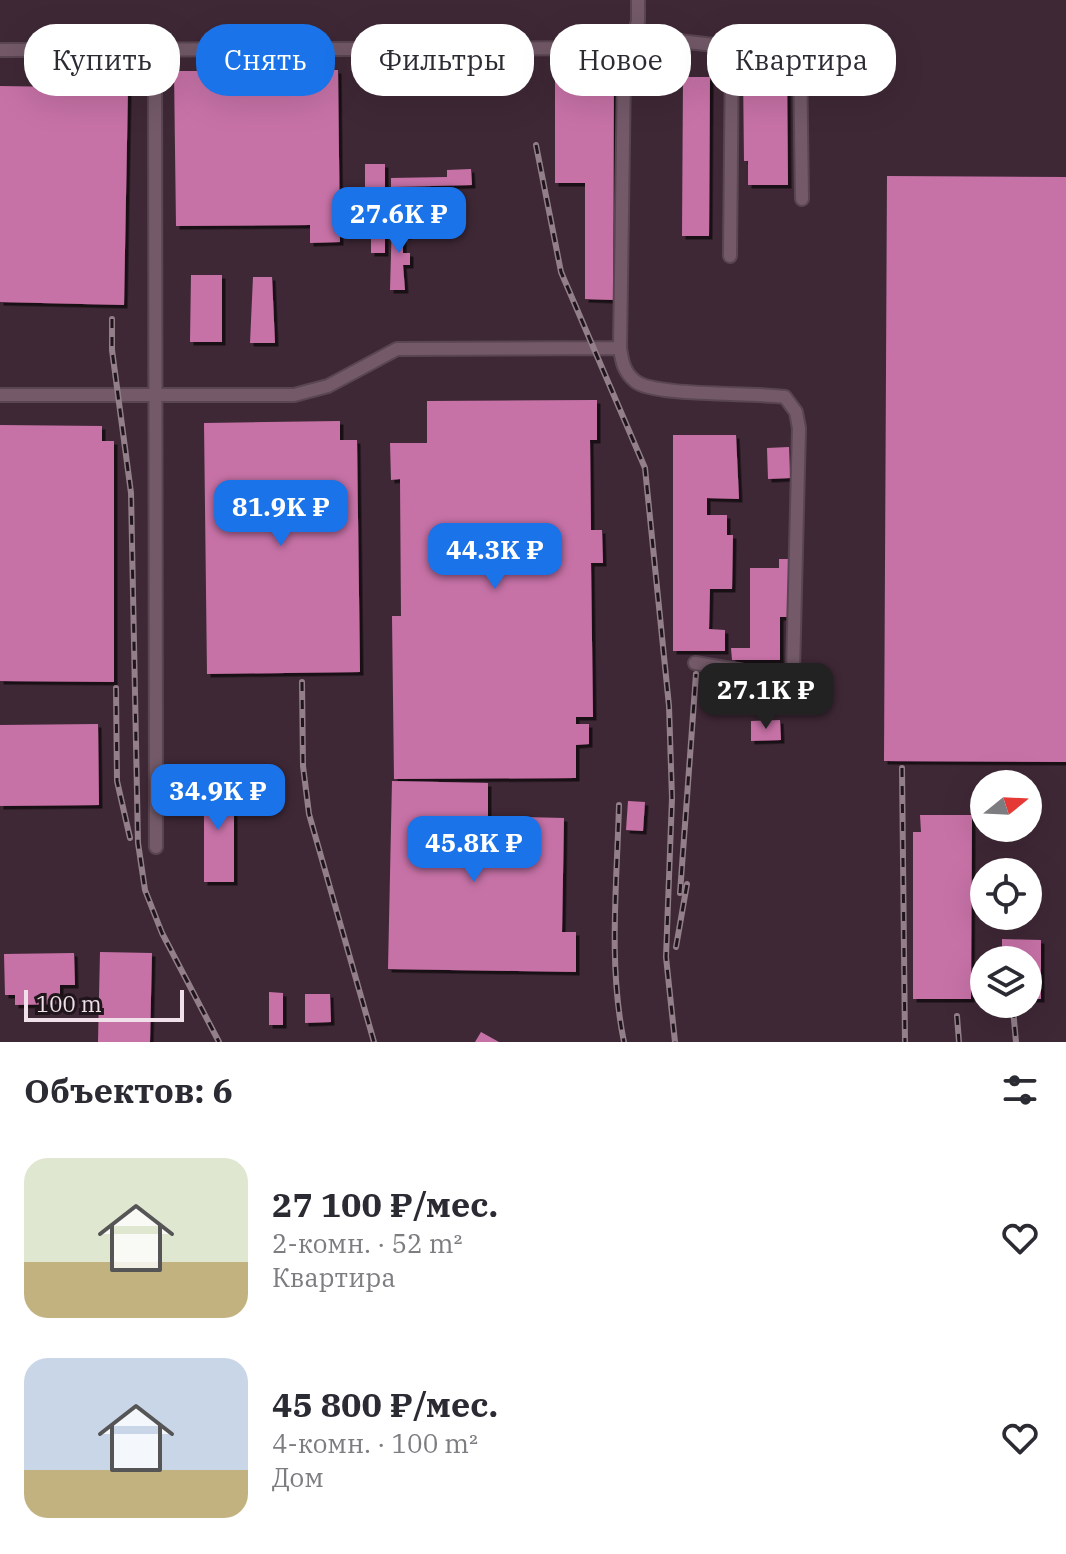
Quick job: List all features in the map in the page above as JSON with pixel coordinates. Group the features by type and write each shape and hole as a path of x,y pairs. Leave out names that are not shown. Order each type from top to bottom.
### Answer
{"lane":[{"path":"635,24 638,0"},
{"path":"180,49 550,43"},
{"path":"0,50 24,50"},
{"path":"155,96 156,847"},
{"path":"624,96 620,348 623,368 637,384 678,392 759,393 785,397 796,412 793,671 744,671 695,663"},
{"path":"730,256 732,96"},
{"path":"801,96 802,199"},
{"path":"0,395 294,395 328,386 397,349 620,348"}],"building":[{"path":"335,70 338,70 340,242 310,243 310,225 176,226 174,96 180,96 180,71 196,71 196,96 335,96"},
{"path":"691,77 707,77 707,96 710,96 709,236 682,236 683,96 691,96"},
{"path":"0,86 24,86 24,96 128,96 124,305 0,302"},
{"path":"555,96 614,96 613,300 585,299 585,183 555,183"},
{"path":"743,96 787,96 788,185 748,185 748,161 744,161"},
{"path":"365,164 385,164 385,253 371,253 371,203 365,203"},
{"path":"471,169 472,185 391,187 391,178 447,177 447,170"},
{"path":"887,176 1066,177 1066,762 884,761"},
{"path":"392,219 409,223 409,236 403,236 403,253 410,253 410,265 403,265 405,290 390,290"},
{"path":"191,275 222,275 222,342 190,342"},
{"path":"253,277 272,277 275,343 250,343"},
{"path":"597,400 597,440 590,440 591,530 602,530 603,563 591,563 593,717 576,717 576,724 589,724 589,744 576,745 576,778 394,779 392,616 401,616 400,479 391,480 390,443 427,443 427,401"},
{"path":"340,421 340,440 357,440 360,672 207,674 204,423"},
{"path":"0,425 102,426 102,441 114,441 114,682 0,681"},
{"path":"673,435 736,435 739,499 707,498 707,515 727,515 727,535 733,535 732,589 710,589 709,629 725,630 725,651 673,651"},
{"path":"789,447 790,478 768,479 767,448"},
{"path":"779,559 789,559 790,617 780,617 780,660 732,660 731,648 750,648 750,568 779,568"},
{"path":"780,720 781,740 751,741 751,721"},
{"path":"98,724 99,805 0,806 0,725"},
{"path":"392,781 488,783 488,816 564,818 562,932 576,932 576,972 388,969"},
{"path":"198,784 234,784 234,882 204,882 204,802 198,802"},
{"path":"628,801 645,802 643,831 626,830"},
{"path":"920,815 970,815 970,999 913,999 913,832 921,832"},
{"path":"1002,939 1041,940 1041,946 1002,946"},
{"path":"100,952 152,953 150,1042 98,1042"},
{"path":"74,953 75,985 60,985 60,1004 15,1005 15,995 5,995 4,954"},
{"path":"269,992 283,993 283,1025 269,1025"},
{"path":"305,994 330,994 331,1022 305,1023"},
{"path":"481,1032 499,1042 475,1042"}],"railway":[{"path":"536,145 561,272 645,468 669,706 672,798 666,957 675,1042"},
{"path":"112,319 112,350 131,493 138,843 145,890 162,933 219,1042"},
{"path":"680,893 696,674"},
{"path":"302,682 303,766 309,814 374,1042"},
{"path":"116,688 117,781 130,838"},
{"path":"902,768 905,1042"},
{"path":"619,805 615,954 624,1042"},
{"path":"676,947 687,884"},
{"path":"957,1016 959,1042"},
{"path":"1014,1018 1016,1042"}]}
